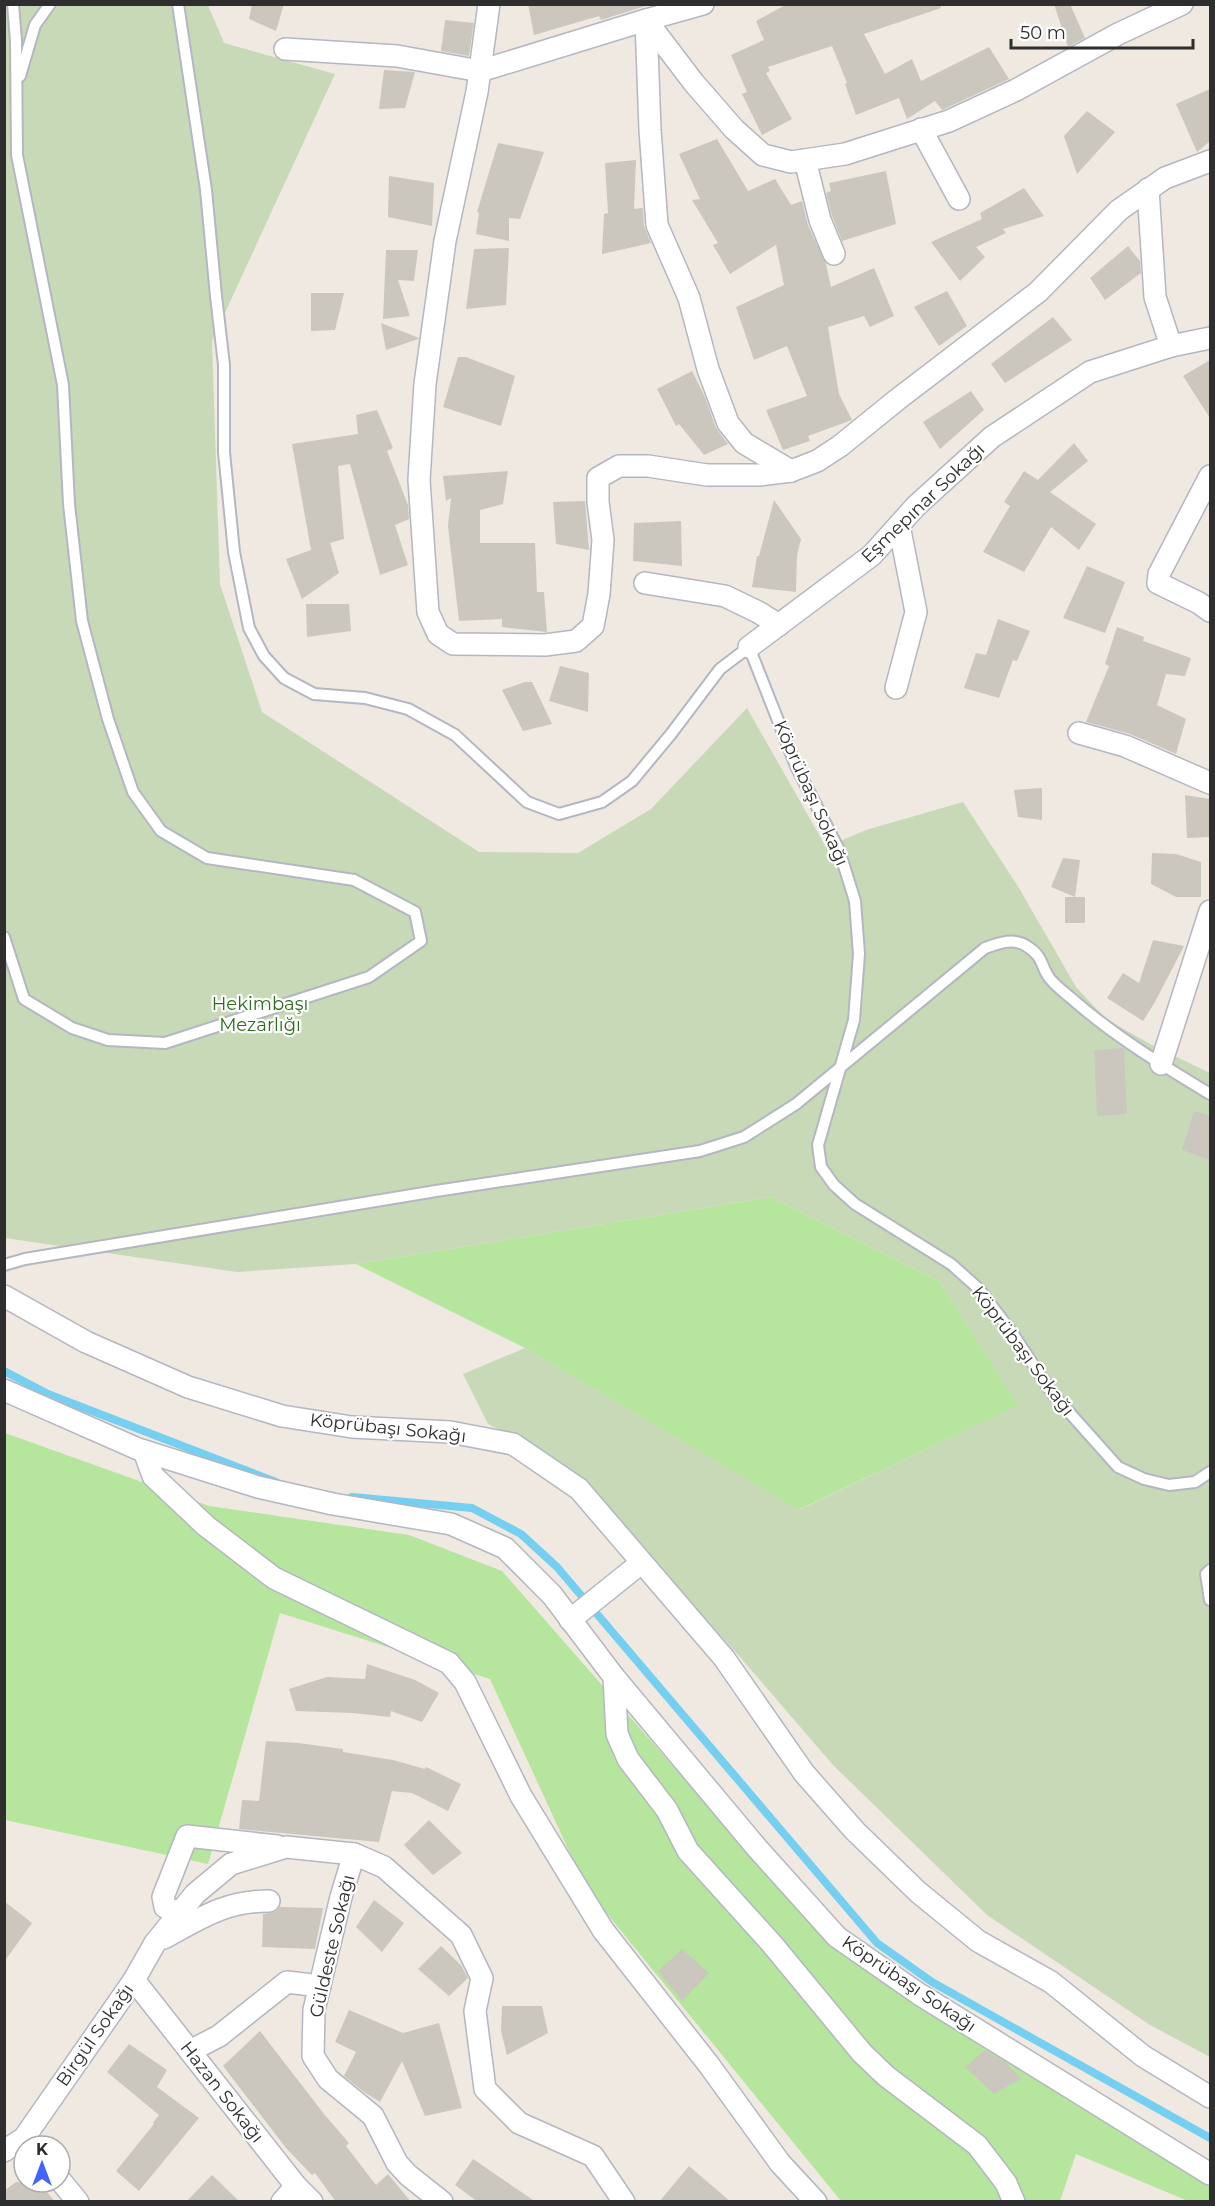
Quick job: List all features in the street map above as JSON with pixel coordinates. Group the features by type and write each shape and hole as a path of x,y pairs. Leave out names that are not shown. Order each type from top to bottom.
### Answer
{"street":[{"path":"489,4 480,71 445,241 424,384 419,480 428,612 438,634 453,644 545,645 576,641 593,626 599,594 603,540 598,502 598,478 619,466 648,466 707,475 760,475 790,471 817,461 840,447 898,399 1038,292 1119,210 1165,178 1210,161"},
{"path":"285,49 398,56 480,71 703,4"},
{"path":"646,20 694,83 734,129 763,155 791,162 845,154 949,121 1016,90 1160,9 1182,4"},
{"path":"646,20 650,130 657,225 689,298 708,369 728,423 744,443 790,471"},
{"path":"921,129 959,199"},
{"path":"805,160 820,220 834,254"},
{"path":"1148,189 1155,297 1171,346"},
{"name":"Eşmepınar Sokağı","path":"749,647 872,555 916,506 992,437 1090,372 1171,346 1210,338"},
{"path":"1210,476 1159,574 1158,583 1199,603 1210,611"},
{"path":"896,688 916,612 899,525"},
{"path":"645,583 725,596 779,625"},
{"path":"1079,733 1125,746 1210,783"},
{"path":"1161,1064 1210,911"},
{"name":"Köprübaşı Sokağı","path":"4,1296 86,1342 188,1387 282,1416 352,1428 450,1432 513,1444 579,1489 640,1563 724,1658 804,1773 855,1831 918,1892 978,1941 1051,1983 1143,2056 1210,2097"},
{"name":"Köprübaşı Sokağı","path":"4,1390 144,1451 258,1487 333,1504 451,1524 505,1548 552,1595 576,1615 614,1677 757,1848 837,1937 919,1994 1210,2174"},
{"path":"144,1451 153,1476 206,1526 274,1578 449,1663 465,1682 521,1796 603,1930 709,2065 780,2163 816,2202"},
{"path":"576,1615 640,1563"},
{"path":"614,1677 617,1734 628,1759 667,1810 688,1851 772,1944 862,2053 886,2076 977,2145 1006,2183 1014,2202"},
{"name":"Birgül Sokağı","path":"179,1914 165,1907 163,1897 187,1836 354,1854 384,1867 461,1935 482,1978 475,2011 485,2089 519,2123 593,2156 624,2202"},
{"name":"Birgül Sokağı","path":"32,2134 134,1980 155,1943 195,1894 231,1864 286,1847"},
{"name":"Güldeste Sokağı","path":"354,1854 341,1897 314,2010 313,2056 328,2079 373,2116 397,2163 408,2175 442,2202"},
{"path":"155,1943 220,1908 255,1901 269,1901"},
{"name":"Hazan Sokağı","path":"134,1980 190,2051 289,2194 312,2202"},
{"path":"190,2051 219,2036 287,1983 320,1986"}],"lane":[{"path":"4,937 24,999 72,1028 108,1040 165,1043 369,977 421,941 416,912 354,880 207,858 161,831 133,792 108,718 82,621 69,504 63,385 17,155 13,4"},
{"path":"17,88 35,25 50,4"},
{"path":"178,4 206,190 224,364 224,452 234,552 249,628 264,656 284,678 314,694 365,698 408,709 455,735 527,802 559,814 602,802 632,781 720,669 749,647"},
{"name":"Köprübaşı Sokağı","path":"749,647 796,766 839,850 855,901 859,954 854,1020 818,1144 821,1167 834,1185 855,1204 951,1263 979,1289 1011,1331 1052,1393 1118,1467 1144,1479 1169,1485 1195,1482 1210,1472"},
{"path":"4,1265 26,1259 436,1191 700,1151 744,1137 796,1104 985,948 1002,942 1019,942 1028,946 1041,959 1048,977 1087,1012 1161,1064 1210,1094"},
{"path":"1210,1570 1206,1574 1210,1600"}],"green space":[{"name":"Hekimbaşı Mezarlığı","path":"5,5 208,5 224,43 335,74 212,341 220,584 262,712 479,852 578,853 651,809 747,708 826,847 866,830 963,802 1019,888 1076,987 1106,1019 1152,1045 1210,1073 1210,2057 1150,2025 987,1915 833,1765 740,1657 595,1497 539,1450 488,1424 463,1374 525,1348 799,1510 1018,1405 939,1281 771,1197 356,1264 237,1272 5,1238"},
{"path":"771,1197 939,1281 1019,1405 798,1510 525,1348 356,1264"},
{"path":"5,1433 209,1506 409,1535 502,1571 823,1933 980,2044 1210,2172 1210,2201 1188,2201 1076,2154 1060,2201 841,2201 586,1888 490,1679 280,1613 208,1864 5,1820"}],"building":[{"path":"252,4 284,4 276,31 249,19"},
{"path":"528,4 652,4 601,20 599,16 534,35"},
{"path":"787,4 940,4 941,8 864,34 885,74 912,59 921,81 989,47 1009,79 942,110 935,101 907,119 899,98 856,115 845,84 847,83 832,46 768,67 770,71 766,73 792,119 762,135 742,94 747,92 731,55 764,40 756,21"},
{"path":"1054,4 1070,4 1085,38 1068,47"},
{"path":"445,20 474,23 469,56 441,51"},
{"path":"384,70 415,72 405,108 379,109"},
{"path":"1210,89 1210,141 1197,152 1176,104"},
{"path":"1087,111 1115,132 1077,174 1064,136"},
{"path":"717,139 748,191 775,179 791,205 802,201 808,225 826,264 831,287 874,268 894,316 870,327 864,316 828,327 839,394 852,420 808,436 810,441 783,450 766,410 807,396 787,346 754,360 736,307 784,285 776,245 730,274 713,245 718,243 692,200 700,199 679,154"},
{"path":"498,143 544,152 520,219 509,218 509,241 476,234 479,213 477,212"},
{"path":"636,160 634,209 643,208 644,226 651,243 602,254 604,214 608,213 605,163"},
{"path":"886,171 896,224 842,241 826,193 831,191 829,183"},
{"path":"389,176 434,183 432,226 388,217"},
{"path":"1024,188 1044,216 1003,229 1006,233 976,247 985,257 960,281 931,242 982,219 980,213"},
{"path":"1128,246 1140,261 1141,273 1105,300 1090,278"},
{"path":"509,248 506,305 466,309 474,249"},
{"path":"386,250 418,250 414,281 398,280 410,316 383,319"},
{"path":"947,291 967,326 939,346 914,307"},
{"path":"311,293 344,293 335,330 311,331"},
{"path":"1053,317 1072,340 1005,383 991,364"},
{"path":"381,323 419,338 386,350"},
{"path":"458,357 466,357 515,376 501,426 443,407"},
{"path":"1210,360 1210,418 1183,376"},
{"path":"692,371 705,397 716,428 728,444 704,455 679,424 676,426 657,389"},
{"path":"971,391 984,410 940,449 923,422"},
{"path":"377,410 393,448 387,451 408,505 409,519 395,525 408,565 380,575 350,464 338,466 344,539 330,543 339,573 302,599 286,559 311,550 292,444 358,434 356,415"},
{"path":"1074,443 1088,461 1050,492 1096,524 1079,550 1051,527 1024,572 983,552 1010,506 1004,502 1024,471 1038,480"},
{"path":"508,471 503,504 480,510 480,543 535,543 537,592 544,592 547,632 502,627 502,619 459,621 448,526 451,498 446,501 443,476"},
{"path":"774,500 801,539 797,555 796,592 752,587 757,556 759,556"},
{"path":"585,501 589,550 556,544 553,502"},
{"path":"681,521 682,566 633,561 634,523"},
{"path":"1087,566 1125,582 1105,633 1063,618"},
{"path":"306,604 349,604 351,631 307,637"},
{"path":"998,619 1030,631 1017,661 1013,660 999,698 964,688 976,653 986,655"},
{"path":"1117,627 1144,637 1143,641 1191,658 1185,676 1166,674 1157,705 1186,719 1176,754 1130,734 1086,722 1109,666 1105,664"},
{"path":"560,666 589,673 588,712 549,701"},
{"path":"525,682 532,682 552,724 523,731 502,690"},
{"path":"1042,788 1042,820 1018,817 1014,790"},
{"path":"1185,795 1210,799 1210,837 1187,838"},
{"path":"1152,853 1176,854 1201,862 1201,897 1176,897 1151,884"},
{"path":"1063,858 1080,860 1075,897 1051,887"},
{"path":"1065,897 1085,897 1085,923 1065,923"},
{"path":"1153,940 1184,946 1143,1021 1107,998 1123,973 1139,983"},
{"path":"1124,1048 1127,1114 1097,1116 1094,1050"},
{"path":"1194,1111 1210,1116 1210,1160 1182,1150"},
{"path":"367,1664 415,1680 439,1693 422,1722 391,1711 390,1717 296,1711 289,1689 327,1677 365,1679"},
{"path":"266,1741 343,1749 343,1752 393,1760 425,1769 426,1767 461,1784 448,1811 412,1793 392,1791 379,1842 239,1829 242,1800 259,1801"},
{"path":"429,1820 462,1853 433,1875 404,1845"},
{"path":"374,1900 404,1923 382,1952 356,1927"},
{"path":"4,1901 32,1923 4,1962"},
{"path":"280,1907 323,1908 315,1949 262,1947 263,1914 275,1912"},
{"path":"441,1946 461,1965 468,1978 449,1996 418,1969"},
{"path":"682,1949 709,1973 682,2001 658,1971"},
{"path":"502,2006 542,2006 548,2033 507,2055 501,2031"},
{"path":"349,2010 403,2033 439,2023 462,2108 425,2116 402,2061 380,2102 344,2076 356,2052 335,2042"},
{"path":"260,2031 349,2143 346,2146 376,2185 388,2174 411,2202 336,2202 315,2173 312,2175 286,2148 223,2066"},
{"path":"129,2044 167,2070 157,2087 199,2118 139,2191 116,2171 159,2115 107,2072"},
{"path":"985,2050 1005,2062 1021,2079 994,2094 965,2067"},
{"path":"473,2159 536,2202 478,2202 455,2185"},
{"path":"689,2166 731,2202 659,2202"},
{"path":"212,2175 240,2202 186,2202"},
{"path":"12,2185 12,2194 49,2194 55,2202 4,2202 4,2191"}],"waterway":[{"path":"4,1371 48,1394 276,1482"},
{"path":"352,1497 472,1508 521,1534 557,1567 877,1943 932,1982 1210,2138"}]}
